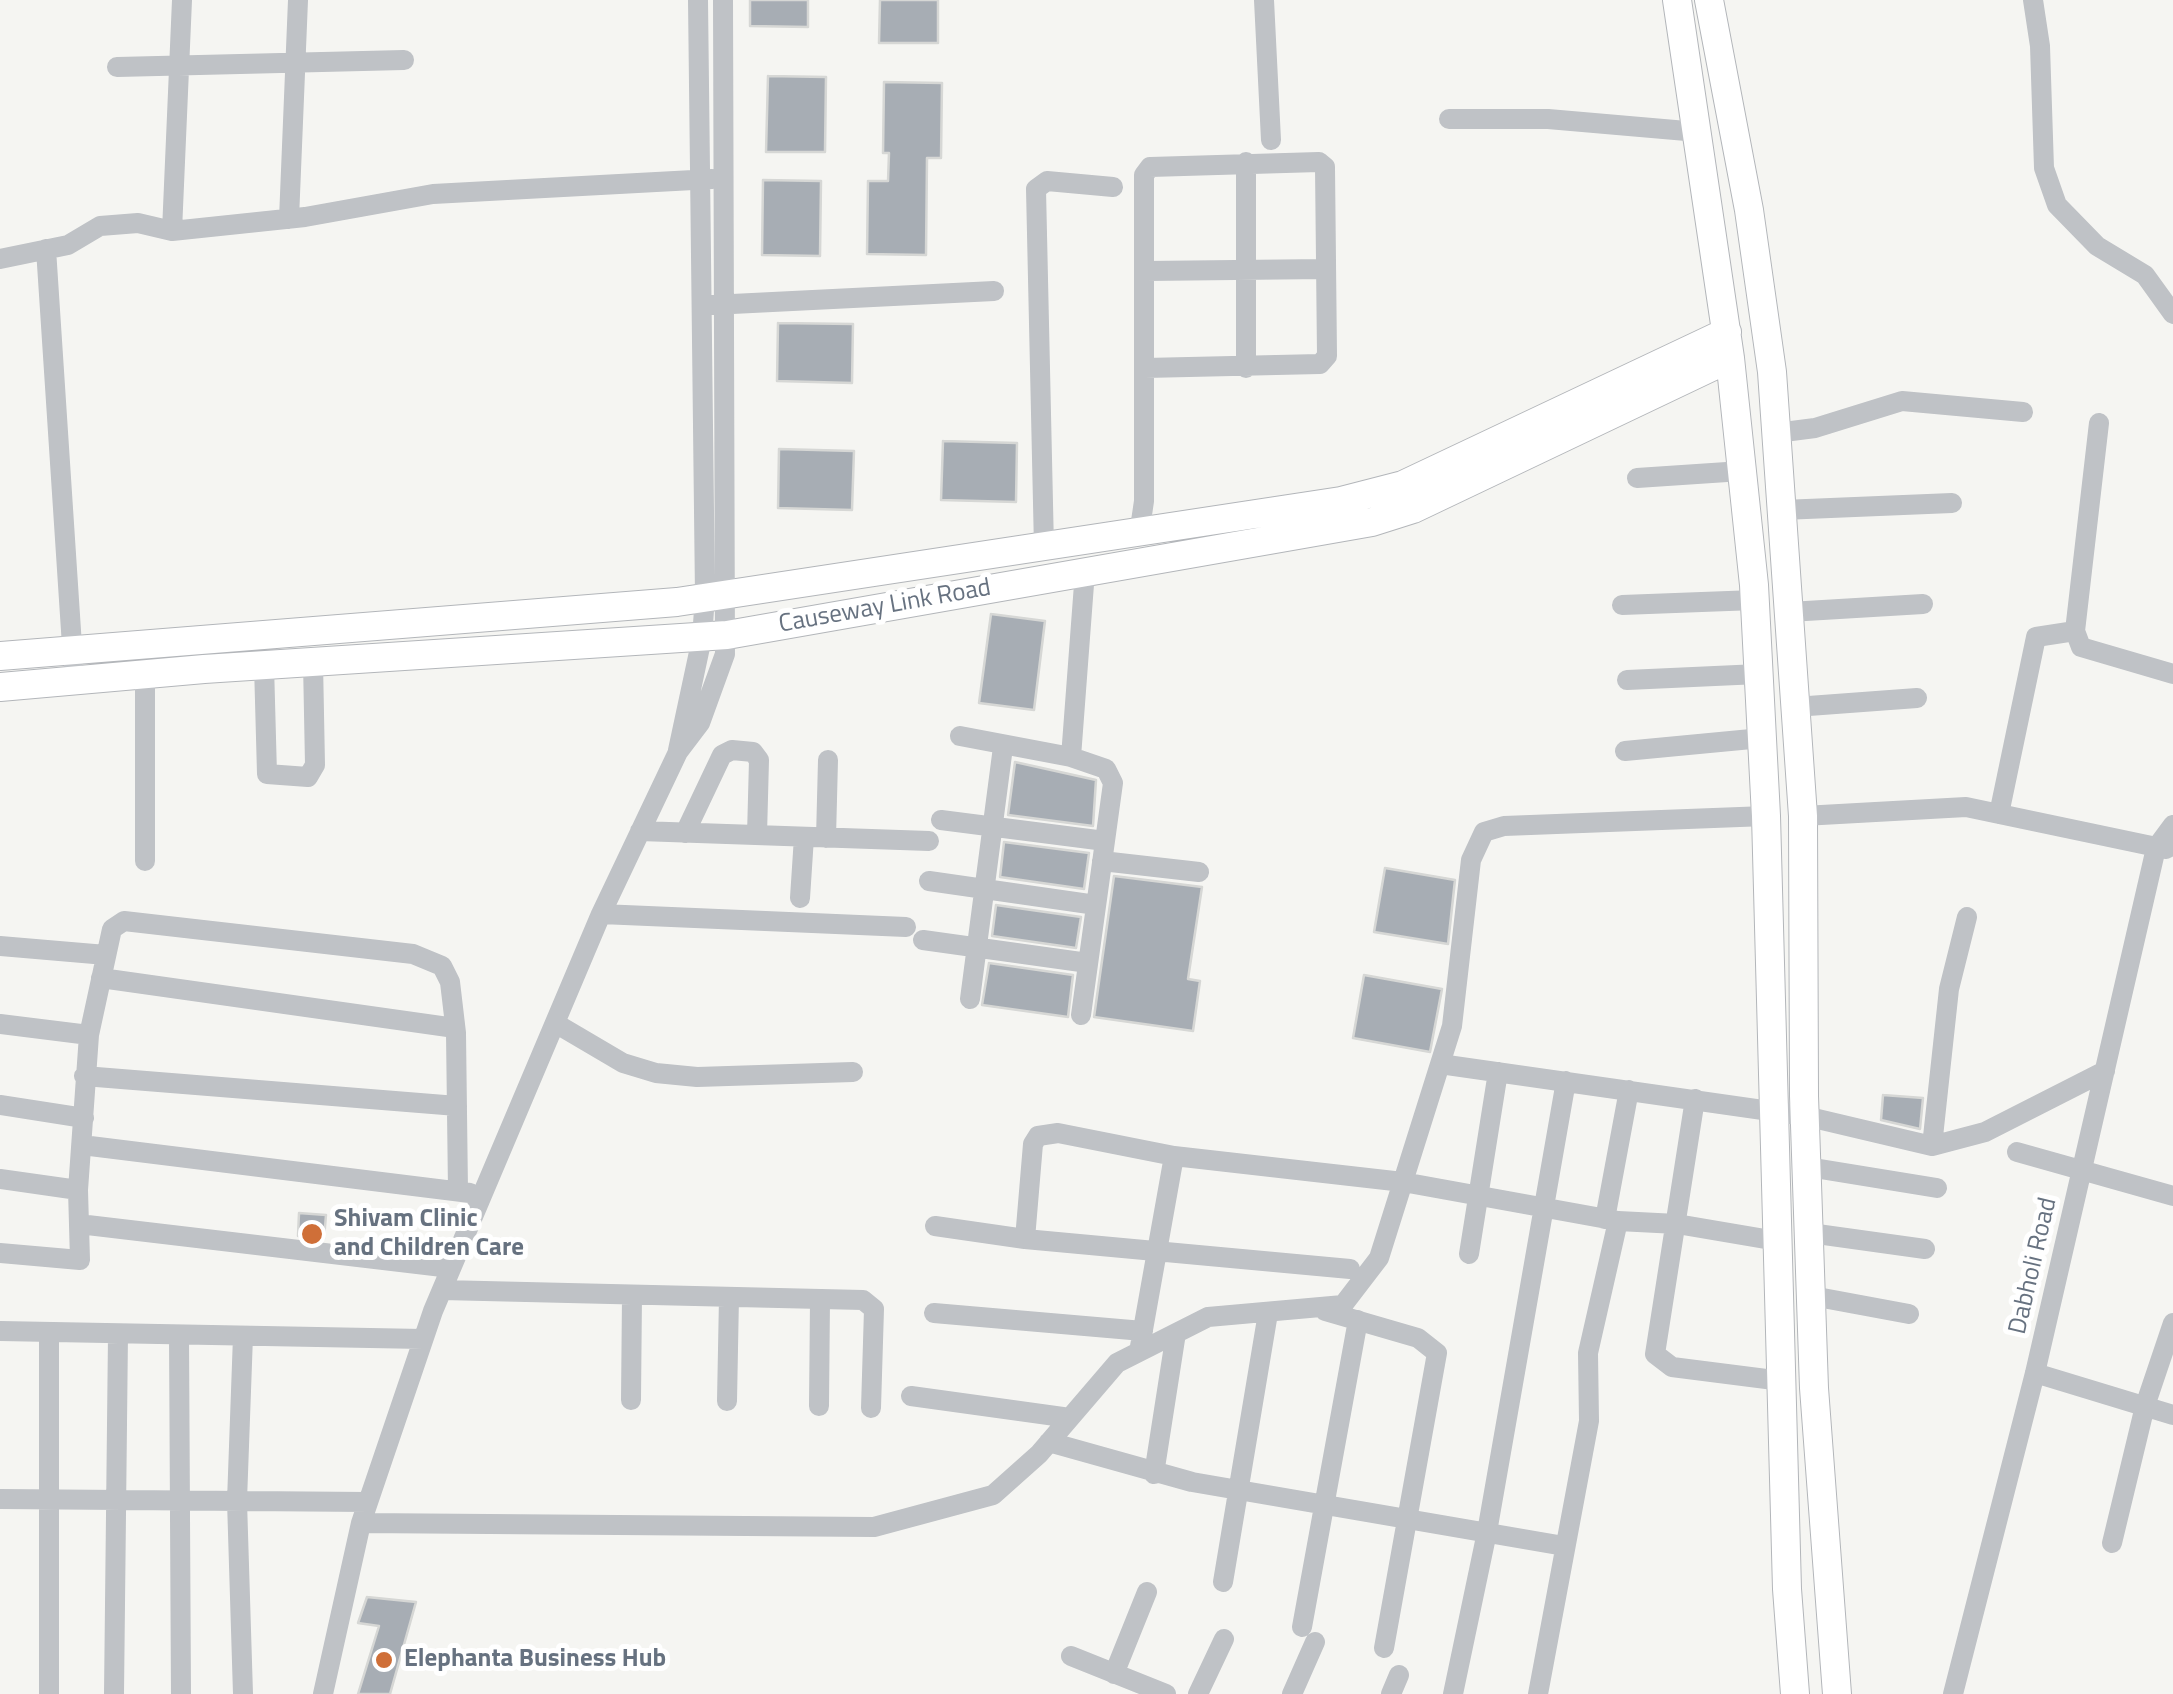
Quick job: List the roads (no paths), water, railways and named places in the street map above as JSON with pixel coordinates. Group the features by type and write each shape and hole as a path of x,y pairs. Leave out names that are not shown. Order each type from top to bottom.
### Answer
{"main road":[{"path":"1677,0 1729,345 1755,600 1766,816 1786,1589 1796,1694"},
{"path":"1709,0 1749,210 1782,510 1803,816 1805,1116 1812,1296 1838,1694"},
{"name":"Causeway Link Road","path":"0,656 716,594 1139,535 1341,501 1403,485 1729,345"},
{"name":"Causeway Link Road","path":"0,688 264,665 715,636 1372,522 1412,509 1729,345"}],"street":[{"path":"172,232 182,0"},
{"path":"289,219 298,0"},
{"path":"698,0 700,306 716,594"},
{"path":"323,1694 361,1523 442,1290 601,914 678,752 700,723 719,674 715,636 723,304 722,0"},
{"path":"1264,0 1271,140"},
{"path":"2034,0 2040,46 2044,168 2057,205 2096,246 2145,275 2173,314"},
{"path":"118,67 404,60"},
{"path":"1449,119 1548,120 1698,132"},
{"path":"1139,535 1145,368 1144,175 1150,167 1246,162 1314,160 1325,167 1327,356 1320,364 1145,368"},
{"path":"1246,162 1246,368"},
{"path":"0,259 68,245 100,226 138,222 172,232 289,219 432,194 722,178"},
{"path":"1044,548 1036,189 1047,181 1113,187"},
{"path":"46,249 75,680"},
{"path":"1146,271 1325,269"},
{"path":"700,306 994,291"},
{"path":"1776,433 1815,428 1902,402 2023,412"},
{"path":"2099,423 2075,631 2081,647 2173,674"},
{"path":"1636,478 1742,471"},
{"path":"1782,510 1952,503"},
{"path":"1070,757 1085,571"},
{"path":"1622,605 1755,600"},
{"path":"1789,612 1923,604"},
{"path":"1999,814 2036,637 2075,631"},
{"path":"264,665 267,774 308,776 315,765 313,662"},
{"path":"144,861 145,674"},
{"path":"1627,680 1759,674"},
{"path":"1796,707 1916,698"},
{"path":"960,736 1070,757 1106,769 1113,783 1081,1015"},
{"path":"1625,752 1762,738"},
{"path":"970,999 1003,747"},
{"path":"685,833 722,756 732,750 753,752 759,760 757,836"},
{"path":"826,838 828,760"},
{"path":"1803,816 1966,807 2165,849 2173,825"},
{"path":"934,1313 1141,1341 1176,1333 1208,1317 1343,1305 1379,1258 1452,1026 1470,860 1484,832 1504,826 1766,816"},
{"path":"941,820 1198,872"},
{"path":"640,832 929,842"},
{"path":"800,898 804,837"},
{"name":"Dabholi Road","path":"1953,1694 2035,1373 2105,1071 2165,849"},
{"path":"930,881 1096,905"},
{"path":"601,914 914,933 1088,963"},
{"path":"1932,1146 1949,988 1967,918"},
{"path":"0,1254 80,1260 78,1190 89,1035 112,930 124,921 413,954 442,966 450,982 455,1028 458,1191"},
{"path":"0,946 106,955"},
{"path":"101,978 455,1028"},
{"path":"555,1023 623,1063 656,1073 698,1077 852,1072"},
{"path":"0,1024 89,1035"},
{"path":"1440,1064 1695,1099 1772,1115 1805,1116 1932,1146 1985,1132 2105,1071"},
{"path":"1469,1254 1498,1072"},
{"path":"84,1076 456,1106"},
{"path":"1453,1694 1486,1532 1566,1081"},
{"path":"1538,1694 1589,1421 1588,1353 1612,1220 1629,1090"},
{"path":"1695,1099 1655,1354 1660,1362 1782,1382"},
{"path":"0,1104 84,1118"},
{"path":"1025,1239 1034,1144 1038,1136 1058,1133 1174,1156 1403,1182 1612,1220 1677,1224 1777,1241"},
{"path":"82,1145 482,1194"},
{"path":"2017,1152 2173,1196"},
{"path":"361,1523 874,1527 993,1495 1050,1442 1141,1341 1174,1156"},
{"path":"1808,1167 1937,1188"},
{"path":"0,1179 78,1190"},
{"path":"79,1224 451,1268"},
{"path":"935,1226 1025,1239 1350,1269"},
{"path":"1810,1233 1925,1250"},
{"path":"442,1290 863,1300 874,1309 870,1408"},
{"path":"631,1400 632,1294"},
{"path":"1812,1296 1910,1314"},
{"path":"726,1401 729,1297"},
{"path":"819,1406 820,1300"},
{"path":"1319,1309 1418,1338 1430,1344 1437,1354 1384,1648"},
{"path":"1223,1582 1235,1489 1268,1314"},
{"path":"1292,1694 1309,1635 1324,1504 1358,1320"},
{"path":"2112,1544 2145,1406 2173,1324"},
{"path":"0,1332 423,1339"},
{"path":"49,1332 49,1694"},
{"path":"1154,1474 1176,1333"},
{"path":"114,1694 118,1334"},
{"path":"179,1335 181,1694"},
{"path":"243,1336 237,1501 243,1694"},
{"path":"2035,1373 2173,1415"},
{"path":"911,1396 1070,1418"},
{"path":"1050,1442 1154,1474 1564,1546"},
{"path":"0,1500 368,1502"},
{"path":"1114,1674 1147,1592"},
{"path":"1198,1694 1224,1639"},
{"path":"1071,1656 1166,1694"}],"place":[{"name":"Shivam Clinic and Children Care","path":"312,1234"},
{"name":"Elephanta Business Hub","path":"384,1660"}]}
